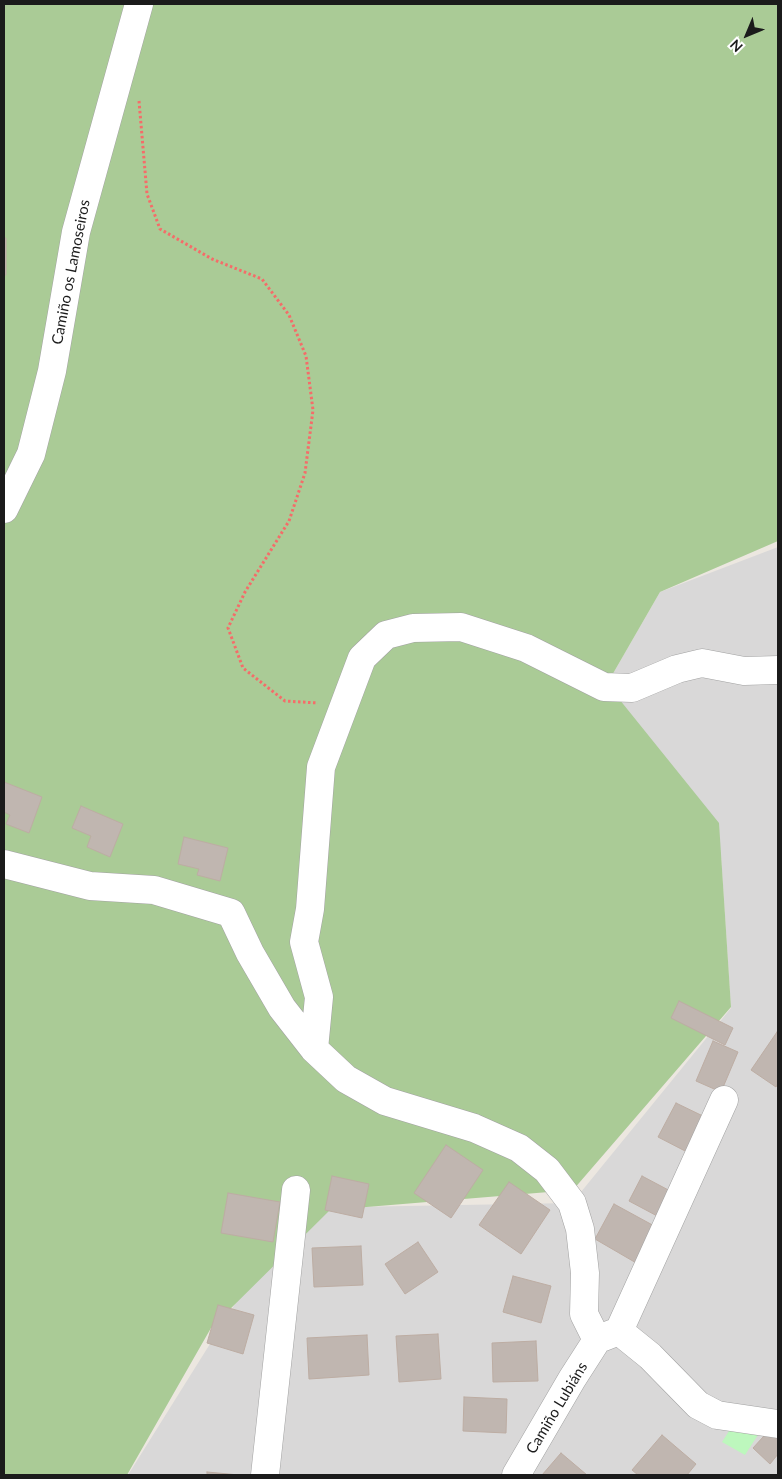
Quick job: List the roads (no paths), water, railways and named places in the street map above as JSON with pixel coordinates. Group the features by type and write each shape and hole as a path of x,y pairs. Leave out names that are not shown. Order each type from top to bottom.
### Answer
{"street":[{"name":"Camiño os Lamoseiros","path":"4,508 31,454 52,372 76,232 139,4"},
{"path":"314,1049 319,997 304,942 310,909 321,767 362,658 386,635 412,628 461,627 526,648 604,687 632,688 677,669 702,663 744,671 778,670"},
{"path":"4,864 90,886 154,890 231,913 250,953 282,1008 314,1049 346,1079 385,1101 474,1128 519,1148 547,1170 572,1203 580,1229 585,1273 584,1314 608,1336 650,1356 698,1405 717,1415 778,1424"},
{"name":"Camiño Lubiáns","path":"516,1475 572,1379 608,1336 724,1100"},
{"path":"265,1475 296,1190"}]}
